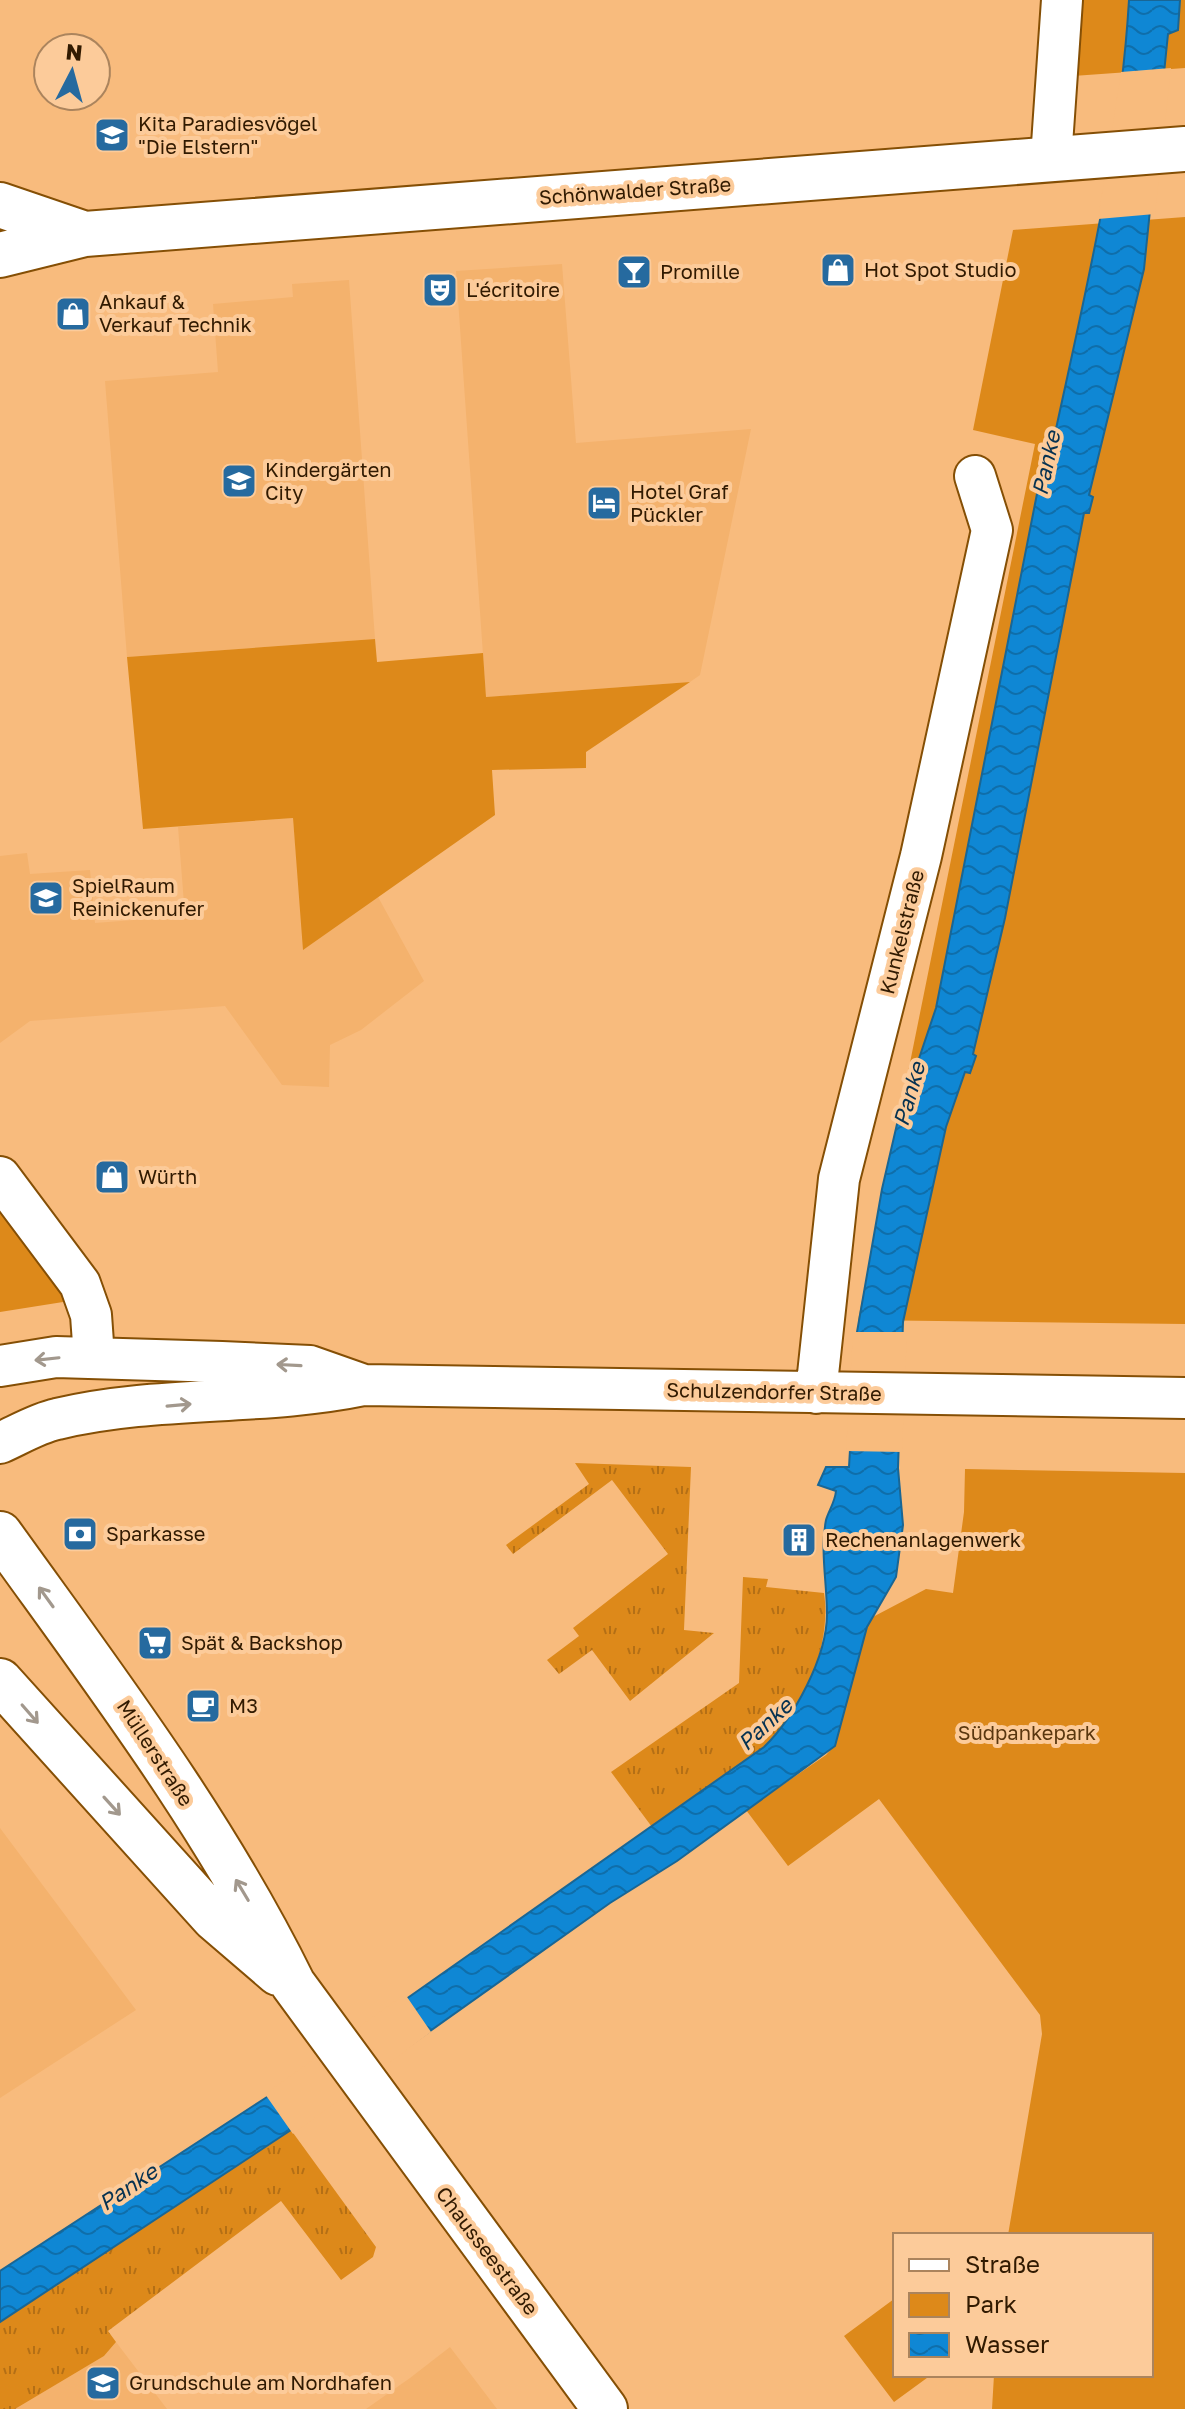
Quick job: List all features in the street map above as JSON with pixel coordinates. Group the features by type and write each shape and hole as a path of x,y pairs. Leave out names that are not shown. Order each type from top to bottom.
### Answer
{"main road":[{"name":"Schönwalder Straße","path":"0,255 85,234 1185,149"},
{"name":"Schönwalder Straße","path":"0,205 85,234"},
{"name":"Müllerstraße","path":"0,1534 134,1718 267,1932 293,1984 351,2065"},
{"name":"Müllerstraße","path":"0,1681 214,1918 263,1963 293,1984"},
{"name":"Chausseestraße","path":"351,2065 605,2409"}],"street":[{"path":"1051,159 1062,0"},
{"name":"Kunkelstraße","path":"830,1393 839,1179 921,856 992,530 975,476"},
{"path":"0,1177 80,1284 91,1315 94,1357"},
{"name":"Schulzendorfer Straße","path":"0,1366 56,1357 94,1357 310,1366 364,1385"},
{"name":"Schulzendorfer Straße","path":"0,1443 54,1419 101,1411 308,1396 364,1385 1185,1398"}],"shaded area":[{"name":"Hotel Graf Pückler","path":"562,264 576,443 751,429 700,675 690,682 486,697 456,271"},
{"name":"Kindergärten City","path":"349,280 375,639 127,657 105,381 218,372 213,304 293,297 292,284"},
{"path":"293,818 304,949 377,895 424,981 361,1030 330,1045 329,1087 282,1085 225,1006 30,1021 0,1043 0,856 27,853 30,874 90,870 95,923 185,916 178,827"},
{"path":"0,1828 136,2010 0,2098"},
{"name":"Grundschule am Nordhafen","path":"116,2342 167,2409 15,2409 104,2356"},
{"name":"Grundschule am Nordhafen","path":"450,2347 497,2409 366,2409 410,2378"}],"green space":[{"path":"1078,0 1185,0 1185,68 1073,76"},
{"path":"1185,217 1185,1324 858,1320 1035,444 973,430 1013,230"},
{"path":"375,639 377,662 483,653 486,697 690,682 586,752 586,768 492,770 495,815 303,950 293,818 143,829 127,657"},
{"path":"0,1201 66,1298 63,1302 0,1312"},
{"path":"575,1463 691,1467 684,1630 714,1633 630,1701 592,1650 559,1674 547,1660 579,1636 573,1628 668,1554 612,1480 513,1554 506,1545 589,1484"},
{"name":"Südpankepark","path":"965,1469 1185,1473 1185,2409 992,2409 994,2377 1153,2377 1153,2233 1008,2233 1042,2034 1040,2015 879,1799 788,1866 746,1810 826,1755 835,1745 869,1619 926,1589 953,1593 964,1512"},
{"path":"743,1577 768,1579 766,1587 824,1593 824,1629 816,1666 801,1701 768,1744 652,1827 611,1772 739,1683"},
{"path":"291,2130 376,2247 373,2257 341,2280 281,2201 108,2331 116,2342 104,2356 15,2409 0,2409 0,2322"},
{"path":"893,2300 893,2377 928,2377 894,2402 844,2336"}],"water":[{"name":"Panke","path":"1129,0 1180,0 1178,30 1168,34 1144,269 1089,495 1093,497 1089,513 1084,513 1005,918 973,1054 976,1056 970,1073 965,1072 946,1127 903,1322 898,1468 903,1525 896,1577 867,1627 835,1746 677,1861 610,1903 291,2130 0,2322 0,2271 267,2097 764,1747 786,1720 807,1686 826,1631 824,1532 836,1491 818,1485 826,1467 849,1467 857,1332 882,1189 897,1124 936,1008 1045,453 1051,452 1087,283 1118,114"}],"pier":[{"path":"1171,68 1155,214 1098,219 1121,72"},
{"path":"853,1332 907,1332 902,1452 846,1451"},
{"path":"405,1994 431,2032 293,2134 265,2094"}],"place":[{"name":"Kita Paradiesvögel \"Die Elstern\"","path":"112,135"},
{"name":"Hot Spot Studio","path":"838,270"},
{"name":"Promille","path":"634,272"},
{"name":"L'écritoire","path":"440,290"},
{"name":"Ankauf & Verkauf Technik","path":"73,314"},
{"name":"Kindergärten City","path":"239,481"},
{"name":"Hotel Graf Pückler","path":"604,503"},
{"name":"SpielRaum Reinickenufer","path":"46,898"},
{"name":"Würth","path":"112,1177"},
{"name":"Sparkasse","path":"80,1534"},
{"name":"Rechenanlagenwerk","path":"799,1540"},
{"name":"Spät & Backshop","path":"155,1643"},
{"name":"M3","path":"203,1706"},
{"name":"Grundschule am Nordhafen","path":"103,2383"}]}
